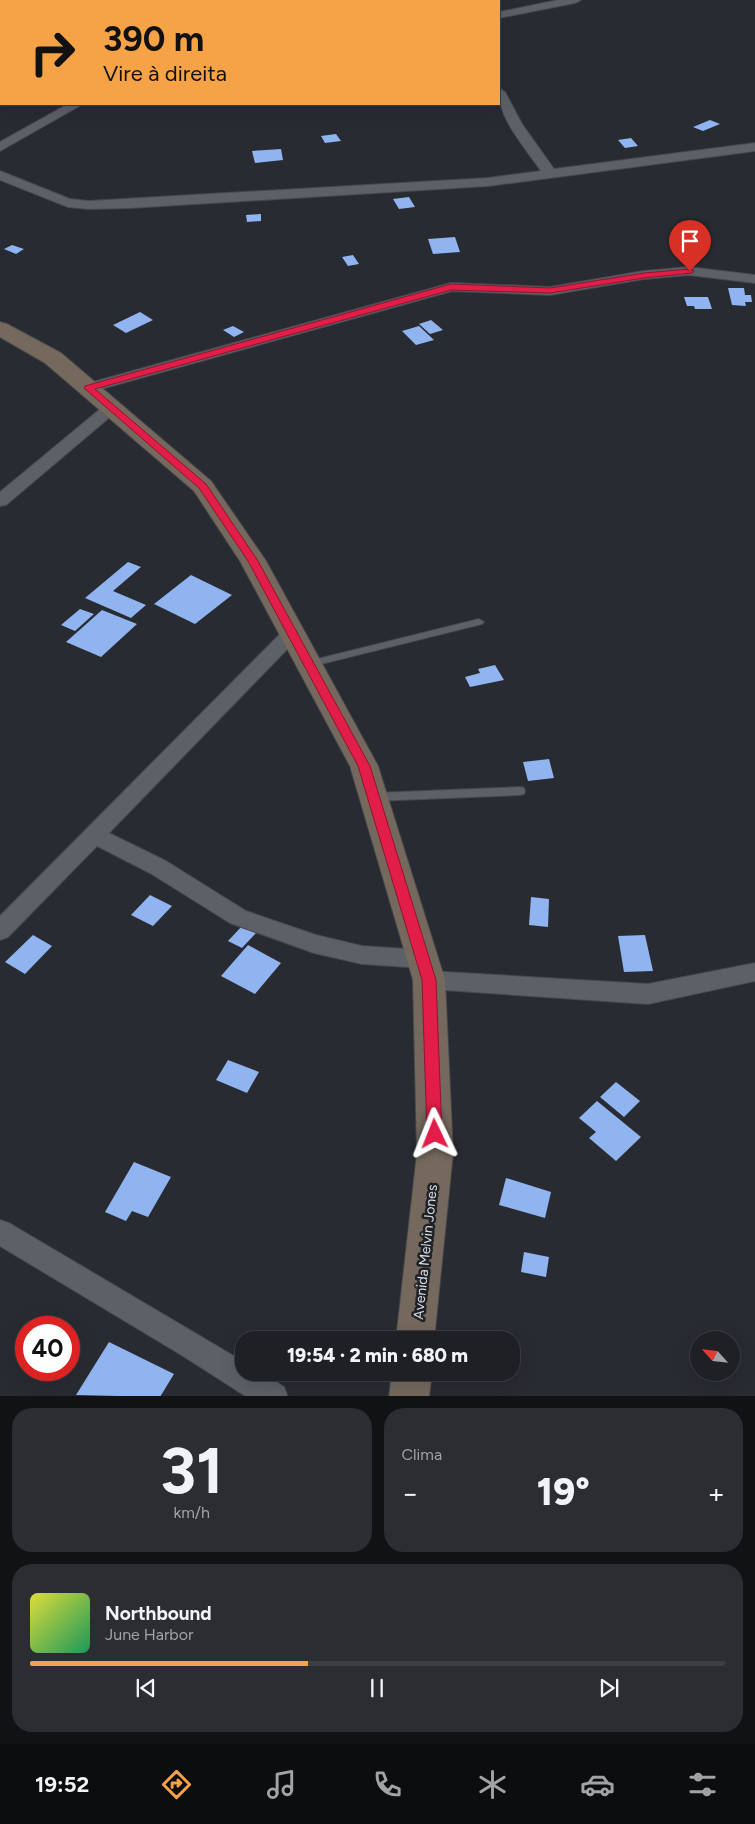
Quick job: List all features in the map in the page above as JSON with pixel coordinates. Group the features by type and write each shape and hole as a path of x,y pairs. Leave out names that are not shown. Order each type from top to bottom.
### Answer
{"street":[{"path":"500,15 574,0"},
{"path":"500,94 516,124 550,174"},
{"path":"0,147 75,105"},
{"path":"0,175 58,200 89,205 488,182 755,147"},
{"path":"88,388 451,287 550,291 644,275 690,271 755,279"},
{"name":"Avenida Melvin Jones","path":"0,328 53,358 203,486 253,561 364,766 426,969 435,1153 416,1331"},
{"path":"0,501 111,408"},
{"path":"0,931 292,633"},
{"path":"94,835 158,867 238,917 314,944 426,969 648,994 755,972"},
{"path":"0,1232 274,1396"},
{"path":"409,1396 411,1381"}],"lane":[{"path":"309,664 479,622"},
{"path":"374,797 520,791"}],"building":[{"path":"710,120 720,124 703,131 693,127"},
{"path":"336,134 341,141 325,143 321,136"},
{"path":"631,138 638,146 625,148 618,140"},
{"path":"281,149 283,160 255,163 252,151"},
{"path":"409,197 415,207 399,209 393,199"},
{"path":"261,214 261,221 247,222 246,215"},
{"path":"455,237 460,252 433,254 428,239"},
{"path":"12,245 24,249 16,254 4,249"},
{"path":"353,255 359,264 348,266 342,257"},
{"path":"728,288 744,288 745,295 751,295 752,302 745,302 746,306 732,305"},
{"path":"684,297 708,297 712,309 695,309 694,306 687,306"},
{"path":"140,312 153,320 126,333 113,325"},
{"path":"431,320 443,330 430,334 419,324"},
{"path":"233,326 244,332 234,337 223,330"},
{"path":"419,326 434,340 416,345 402,331"},
{"path":"128,562 141,567 113,591 146,605 131,618 85,598"},
{"path":"191,575 232,595 195,624 154,604"},
{"path":"80,609 94,614 75,631 61,625"},
{"path":"102,610 137,624 101,657 66,642"},
{"path":"495,665 504,680 470,687 465,677 480,673 478,669"},
{"path":"549,759 554,778 528,781 523,762"},
{"path":"150,895 172,906 153,926 131,915"},
{"path":"531,897 549,899 548,927 529,925"},
{"path":"243,925 257,932 242,948 228,941"},
{"path":"33,935 52,946 25,974 5,962"},
{"path":"645,935 653,971 624,972 618,936"},
{"path":"248,945 281,963 255,994 221,976"},
{"path":"228,1060 259,1072 247,1093 216,1080"},
{"path":"616,1082 640,1101 624,1117 600,1097"},
{"path":"597,1101 641,1137 616,1161 589,1138 596,1132 579,1118"},
{"path":"134,1162 171,1177 148,1217 132,1211 126,1221 105,1212"},
{"path":"506,1178 551,1192 545,1218 499,1205"},
{"path":"524,1252 549,1257 546,1277 521,1272"},
{"path":"109,1342 174,1374 161,1396 76,1395"}],"route":[{"path":"435,1134 429,980 364,766 253,561 203,486 88,388 451,287 465,286 550,291 644,275 690,271"}]}
